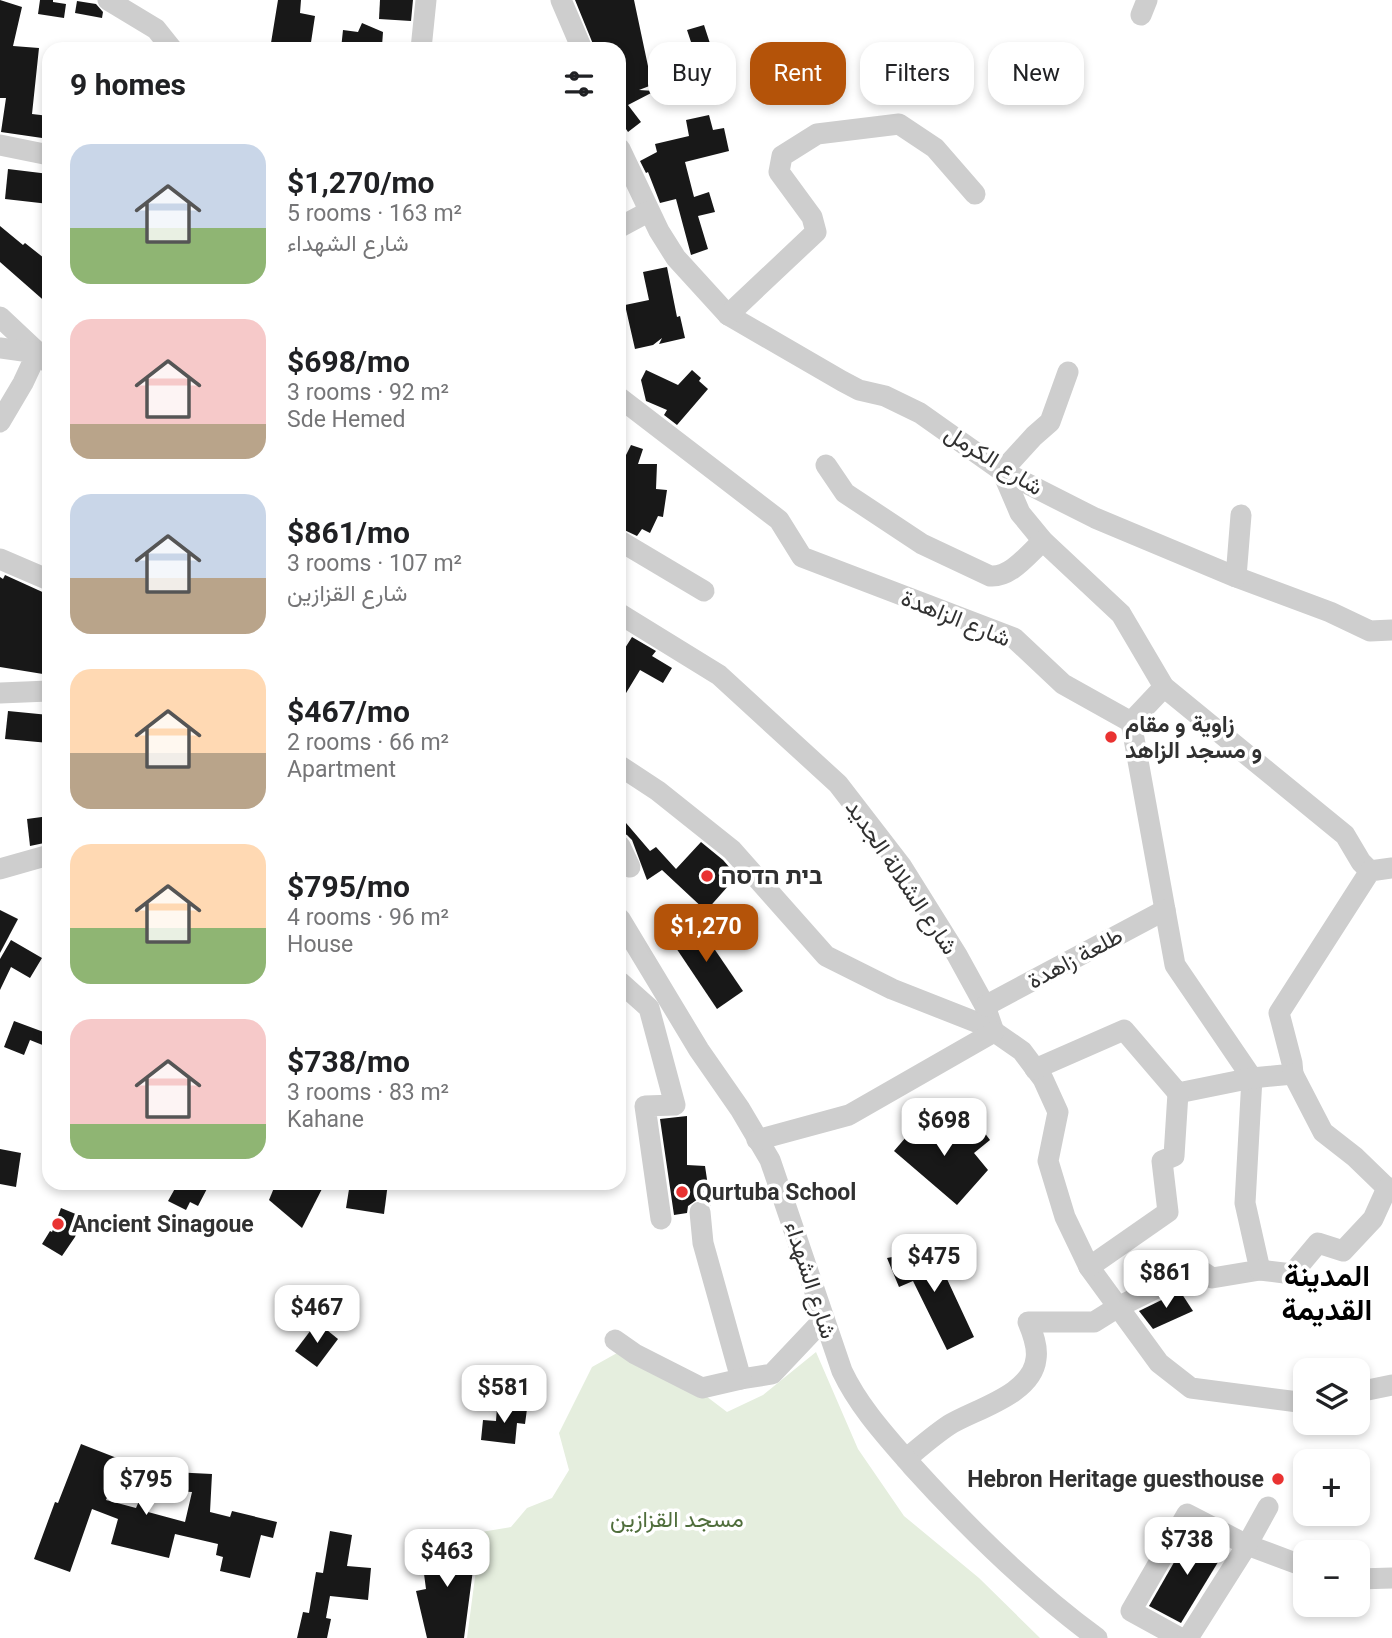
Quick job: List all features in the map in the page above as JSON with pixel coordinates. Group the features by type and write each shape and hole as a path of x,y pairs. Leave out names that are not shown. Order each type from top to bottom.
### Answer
{"street":[{"path":"108,0 156,29 166,42"},
{"path":"422,42 426,0"},
{"path":"561,0 579,42"},
{"path":"728,315 816,232 812,217 779,172 782,156 817,134 899,124 936,148 975,194"},
{"path":"0,145 42,154"},
{"name":"شارع الكرمل","path":"626,162 648,212 676,258 728,315 859,390 885,396 920,413 1002,471 1095,518 1236,577 1330,612 1370,631 1392,630"},
{"path":"626,224 648,212"},
{"path":"0,317 42,357"},
{"path":"0,348 42,358"},
{"path":"0,422 23,383 42,359"},
{"path":"1068,372 1050,422 1002,471 1020,513 1043,541 1121,614 1164,687 1345,835 1361,862 1370,871"},
{"name":"شارع الزاهدة","path":"626,403 779,520 802,557 1014,638 1063,684 1131,722"},
{"path":"826,465 845,494 922,544 990,576 1006,573 1043,541"},
{"path":"1236,577 1241,515"},
{"path":"626,545 704,591"},
{"path":"0,559 42,577"},
{"name":"شارع الشلالة الجديد","path":"626,618 719,675 838,785 902,867 957,955 985,1006 994,1032"},
{"path":"1164,687 1131,722 1175,965 1252,1078 1245,1203 1260,1270"},
{"path":"0,693 42,691"},
{"path":"626,770 658,791 732,850 826,956 892,989 986,1026 1022,1051 1058,1112 1048,1161 1065,1217 1089,1267 1159,1363 1191,1388 1293,1401"},
{"path":"0,869 42,857"},
{"path":"626,859 630,867"},
{"path":"906,1459 949,1425 1002,1399 1032,1374 1037,1359 1035,1341 1028,1322 1094,1322 1118,1307 1197,1268 1212,1278 1260,1270 1292,1274 1318,1243 1343,1251 1373,1219 1390,1188 1323,1132 1292,1069 1279,1013 1370,871 1392,867"},
{"name":"طلعة زاهدة","path":"985,1006 1165,909"},
{"name":"شارع الشهداء","path":"626,929 699,1050 740,1109 769,1160 851,1391 906,1459 953,1511 1051,1605"},
{"path":"626,987 649,1008 675,1105 645,1106 661,1219"},
{"path":"1035,1069 1124,1030 1178,1093 1174,1156 1162,1161 1168,1212 1089,1267"},
{"path":"757,1140 849,1115 994,1032"},
{"path":"1178,1093 1292,1069"},
{"path":"701,1212 703,1243 741,1379"},
{"path":"615,1340 635,1354 702,1388 772,1374 824,1319"},
{"path":"1370,1390 1392,1385"},
{"path":"1188,1638 1268,1507"},
{"path":"1180,1638 1131,1611 1187,1514 1247,1545 1293,1562"},
{"path":"1370,1579 1392,1578"},
{"path":"1051,1605 1072,1638"},
{"path":"1051,1605 1097,1638"}],"green space":[{"name":"مسجد القزازين","path":"626,1348 698,1390 727,1412 763,1395 816,1352 858,1449 904,1516 979,1578 1040,1638 467,1638 481,1532 511,1527 527,1508 552,1498 569,1470 559,1433 592,1367"}],"building":[{"path":"0,0 22,7 13,46 39,48 32,114 42,115 42,138 1,132 6,98 0,98"},
{"path":"40,0 66,4 64,18 38,14"},
{"path":"278,0 301,0 300,13 315,16 311,42 271,42"},
{"path":"380,0 413,0 411,21 379,19"},
{"path":"575,0 634,0 648,66 648,87 639,90 648,91 648,95 628,105 641,122 628,132 626,129 626,42 592,42"},
{"path":"77,1 96,4 103,12 102,18 75,13"},
{"path":"362,23 383,32 382,42 342,42 343,30 358,32"},
{"path":"704,25 710,42 691,42 687,30"},
{"path":"709,115 713,130 724,128 729,151 685,162 694,197 709,192 715,212 698,216 708,249 691,255 676,199 660,203 648,172 646,173 640,161 657,152 655,144 689,136 686,120"},
{"path":"8,169 42,173 42,203 5,199"},
{"path":"0,226 42,256 42,299 0,262"},
{"path":"667,267 677,317 680,316 685,338 659,344 662,338 653,345 635,349 626,305 649,300 643,272"},
{"path":"646,370 678,385 692,370 708,389 677,425 664,415 667,410 646,401 641,380"},
{"path":"631,445 643,449 638,464 657,464 656,489 667,490 663,517 658,516 650,533 642,529 637,536 626,531 626,455"},
{"path":"5,575 42,592 42,674 0,667 0,577 3,579"},
{"path":"632,637 656,651 652,656 672,668 663,683 640,670 626,693 626,646"},
{"path":"8,711 42,714 42,742 5,739"},
{"path":"42,817 42,843 30,846 27,819"},
{"name":"בית הדסה","path":"626,823 650,851 656,847 676,869 701,842 737,876 706,911 662,870 647,880 632,840 627,835"},
{"path":"0,910 18,919 0,953"},
{"path":"694,919 743,991 717,1009 668,936"},
{"path":"11,940 42,958 30,978 11,967 0,990 0,959"},
{"path":"14,1021 42,1031 42,1045 30,1040 24,1055 4,1047"},
{"path":"925,1115 960,1143 981,1128 990,1140 974,1153 988,1170 957,1205 894,1151"},
{"path":"687,1116 687,1165 705,1166 711,1206 706,1200 698,1199 688,1206 687,1213 674,1215 660,1119"},
{"path":"0,1149 21,1153 16,1187 0,1184"},
{"path":"174,1190 206,1190 198,1206 190,1202 186,1210 168,1201"},
{"path":"273,1190 321,1190 302,1228 269,1200"},
{"path":"349,1190 387,1190 384,1214 346,1208"},
{"path":"61,1208 83,1217 75,1237 62,1256 42,1244 50,1231 52,1232"},
{"path":"933,1249 974,1337 947,1350 913,1281 899,1287 887,1258"},
{"path":"1180,1291 1193,1311 1153,1329 1139,1311"},
{"path":"317,1322 338,1339 317,1367 295,1351"},
{"path":"497,1407 527,1409 525,1424 517,1423 515,1444 481,1440 483,1420 496,1421"},
{"path":"81,1444 122,1460 106,1500 136,1508 139,1501 151,1506 148,1512 185,1522 192,1492 151,1490 152,1471 212,1474 210,1512 230,1517 232,1511 277,1522 273,1538 261,1535 250,1578 220,1571 223,1557 216,1555 218,1544 175,1534 169,1558 111,1544 118,1519 92,1509 70,1572 34,1559 55,1502 58,1503"},
{"path":"330,1531 352,1535 347,1566 371,1568 368,1600 330,1596 326,1618 331,1619 327,1638 297,1638 303,1612 309,1613 316,1572 323,1573"},
{"path":"1192,1531 1226,1549 1181,1623 1149,1606"},
{"path":"468,1538 474,1539 476,1547 464,1638 427,1638 416,1591 426,1589 421,1551"}],"place":[{"name":"زاوية و مقام و مسجد الزاهد","path":"1111,737"},
{"name":"בית הדסה","path":"707,876"},
{"name":"Qurtuba School","path":"682,1192"},
{"name":"Ancient Sinagoue","path":"58,1224"},
{"name":"Hebron Heritage guesthouse","path":"1278,1479"}],"district":[{"name":"المدينة القديمة","path":"1327,1293"}]}
